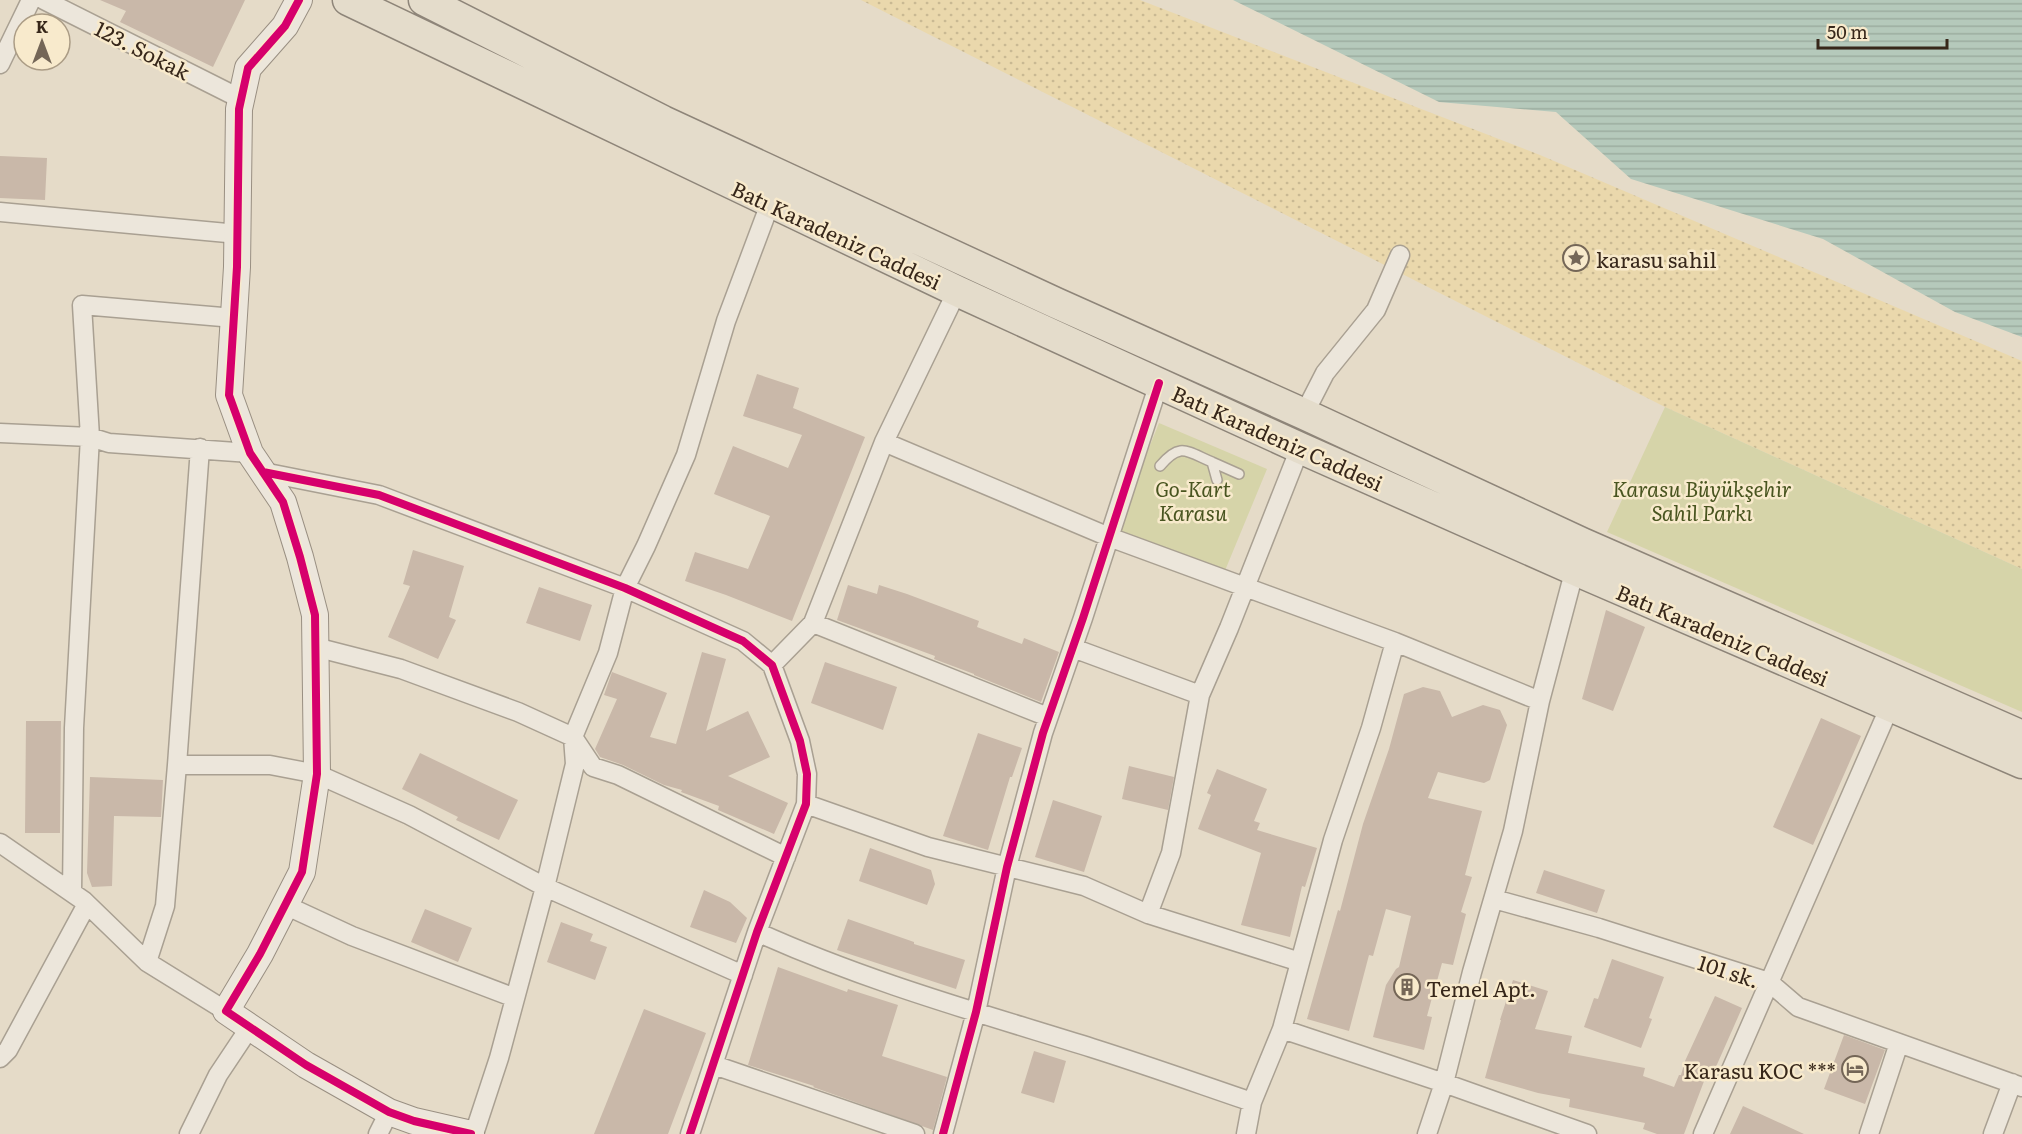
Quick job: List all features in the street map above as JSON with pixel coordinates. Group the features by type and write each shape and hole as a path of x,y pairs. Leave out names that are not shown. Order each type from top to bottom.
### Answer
{"main road":[{"name":"Batı Karadeniz Caddesi","path":"348,0 770,203 1299,448 1579,557 2022,736"},
{"name":"Batı Karadeniz Caddesi","path":"424,0 663,121 1056,303 1304,414 1579,557 1890,706 2022,763"}],"street":[{"path":"0,64 31,0"},
{"name":"123. Sokak","path":"44,0 241,99"},
{"path":"226,1011 260,954 302,872 317,774 315,615 283,502 256,463 229,395 237,234 239,109 248,68 285,26 299,0"},
{"path":"0,843 87,904 147,962 226,1011 306,1065 383,1123 414,1121 472,1134 499,1058 545,887 575,764 573,736 608,653 625,588 686,455 726,321 782,176"},
{"path":"0,212 237,234"},
{"path":"1304,414 1324,373 1376,310 1400,255"},
{"path":"772,665 813,623 884,442 957,291"},
{"path":"72,893 74,728 90,437 82,304 234,318"},
{"path":"943,1134 976,1012 1007,867 1042,732 1159,383"},
{"path":"0,433 90,437 109,443 200,448 379,495 625,588 743,641 772,665 800,741 807,774 806,804 757,932 690,1134"},
{"path":"884,442 1109,537 1395,642 1540,701"},
{"path":"147,962 165,906 200,448"},
{"path":"1148,914 1171,853 1200,695 1299,448"},
{"path":"1427,1134 1444,1083 1472,972 1513,831 1540,701 1579,557"},
{"path":"813,623 1048,717"},
{"path":"1246,1134 1252,1102 1282,1029 1333,840 1371,728 1395,642"},
{"path":"315,647 400,669 518,712 573,736 592,766 618,775 786,857"},
{"path":"1072,648 1200,695"},
{"path":"1703,1134 1890,706"},
{"path":"177,765 270,765 317,774 409,815 545,887 743,975"},
{"path":"806,804 928,847 1084,886 1148,914 1300,962"},
{"name":"101 sk.","path":"1494,899 1599,928 1769,982 1798,1007 2017,1085"},
{"path":"0,1058 8,1050 87,904"},
{"path":"285,905 351,936 515,998"},
{"path":"757,932 812,956 1252,1102"},
{"path":"189,1134 218,1075 250,1027"},
{"path":"1282,1029 1587,1134"},
{"path":"1869,1134 1899,1043"},
{"path":"714,1065 915,1134"},
{"path":"1993,1134 2017,1085"}],"lane":[{"path":"1160,466 1170,454 1184,450 1239,474"},
{"path":"1212,462 1217,480"}],"sand":[{"name":"karasu sahil","path":"861,0 1140,0 1540,155 2022,361 2022,569 1665,407"}],"green space":[{"name":"Karasu Büyükşehir Sahil Parkı","path":"1665,407 2022,569 2022,712 1607,532"},
{"name":"Go-Kart Karasu","path":"1159,423 1267,469 1224,573 1116,530"}],"shaded area":[{"path":"1233,0 2022,0 2022,337 1955,312 1823,239 1631,179 1556,112 1439,102"}],"building":[{"path":"100,0 245,0 213,67 120,22 126,11"},
{"path":"0,156 47,158 45,200 0,198"},
{"path":"757,374 799,388 793,408 865,437 792,621 685,581 695,552 748,569 770,516 714,494 733,446 788,468 802,435 743,416"},
{"path":"413,550 464,566 449,617 456,620 438,659 388,637 410,586 403,584"},
{"path":"848,585 877,594 879,585 979,621 977,627 1022,644 1024,638 1059,652 1041,702 934,659 935,656 837,620"},
{"path":"539,587 592,605 580,641 526,623"},
{"path":"1606,610 1645,627 1613,711 1582,699"},
{"path":"702,652 726,659 706,731 748,711 770,757 728,776 788,803 774,834 718,810 719,806 600,757 595,749 617,699 604,695 612,672 667,693 650,737 676,744"},
{"path":"825,662 897,687 883,730 811,703"},
{"path":"1423,687 1440,691 1452,717 1483,705 1500,710 1507,725 1490,780 1484,783 1438,772 1428,798 1482,811 1465,875 1472,877 1461,912 1466,914 1453,965 1442,963 1437,981 1431,987 1433,994 1427,1016 1432,1017 1424,1050 1373,1037 1386,985 1399,967 1411,916 1386,909 1373,956 1369,955 1349,1031 1307,1019 1338,910 1340,911 1363,824 1389,749 1404,694"},
{"path":"1821,718 1861,736 1813,845 1773,827"},
{"path":"26,721 61,721 60,833 25,833"},
{"path":"978,733 1022,748 1012,777 1010,777 988,850 943,836"},
{"path":"420,753 518,800 499,840 456,820 458,817 402,789"},
{"path":"1129,766 1174,777 1168,810 1122,799"},
{"path":"1217,769 1267,789 1254,821 1260,823 1257,830 1317,848 1305,887 1302,886 1290,937 1241,925 1261,853 1198,829 1211,795 1207,793"},
{"path":"90,777 163,780 161,817 114,816 112,886 92,887 87,873"},
{"path":"1053,800 1102,816 1084,872 1035,857"},
{"path":"870,848 931,870 935,884 927,905 859,881"},
{"path":"1544,870 1605,890 1597,913 1536,893"},
{"path":"704,890 730,902 747,918 736,943 690,927"},
{"path":"425,909 472,928 458,962 411,942"},
{"path":"848,919 965,960 956,989 837,950"},
{"path":"561,922 593,934 590,941 607,947 595,980 547,962"},
{"path":"1612,959 1664,977 1641,1048 1584,1027 1594,998 1598,999"},
{"path":"778,967 847,992 848,989 898,1005 882,1056 947,1077 933,1130 814,1086 748,1065"},
{"path":"1513,980 1548,991 1535,1029 1572,1036 1568,1053 1645,1068 1643,1076 1674,1087 1715,996 1742,1008 1711,1078 1706,1076 1684,1134 1657,1134 1643,1129 1645,1123 1569,1107 1570,1099 1538,1093 1485,1078"},
{"path":"644,1009 706,1033 668,1134 594,1134"},
{"name":"Karasu KOC ***","path":"1844,1035 1885,1050 1865,1104 1824,1089"},
{"path":"1034,1051 1066,1061 1054,1103 1021,1093"},
{"path":"1743,1106 1804,1134 1730,1134"}],"cycle path":[{"path":"299,0 285,26 248,68 239,109 237,267 229,395 250,453 283,502 315,615 317,774 302,872 260,954 226,1011 306,1065 389,1112 414,1121 471,1134"},
{"path":"943,1134 976,1012 1007,867 1043,733 1159,383"},
{"path":"263,472 379,495 625,588 743,641 772,665 800,741 807,774 806,804 757,932 690,1134"}],"place":[{"name":"karasu sahil","path":"1576,258"},
{"name":"Temel Apt.","path":"1407,987"},
{"name":"Karasu KOC ***","path":"1855,1069"}]}
